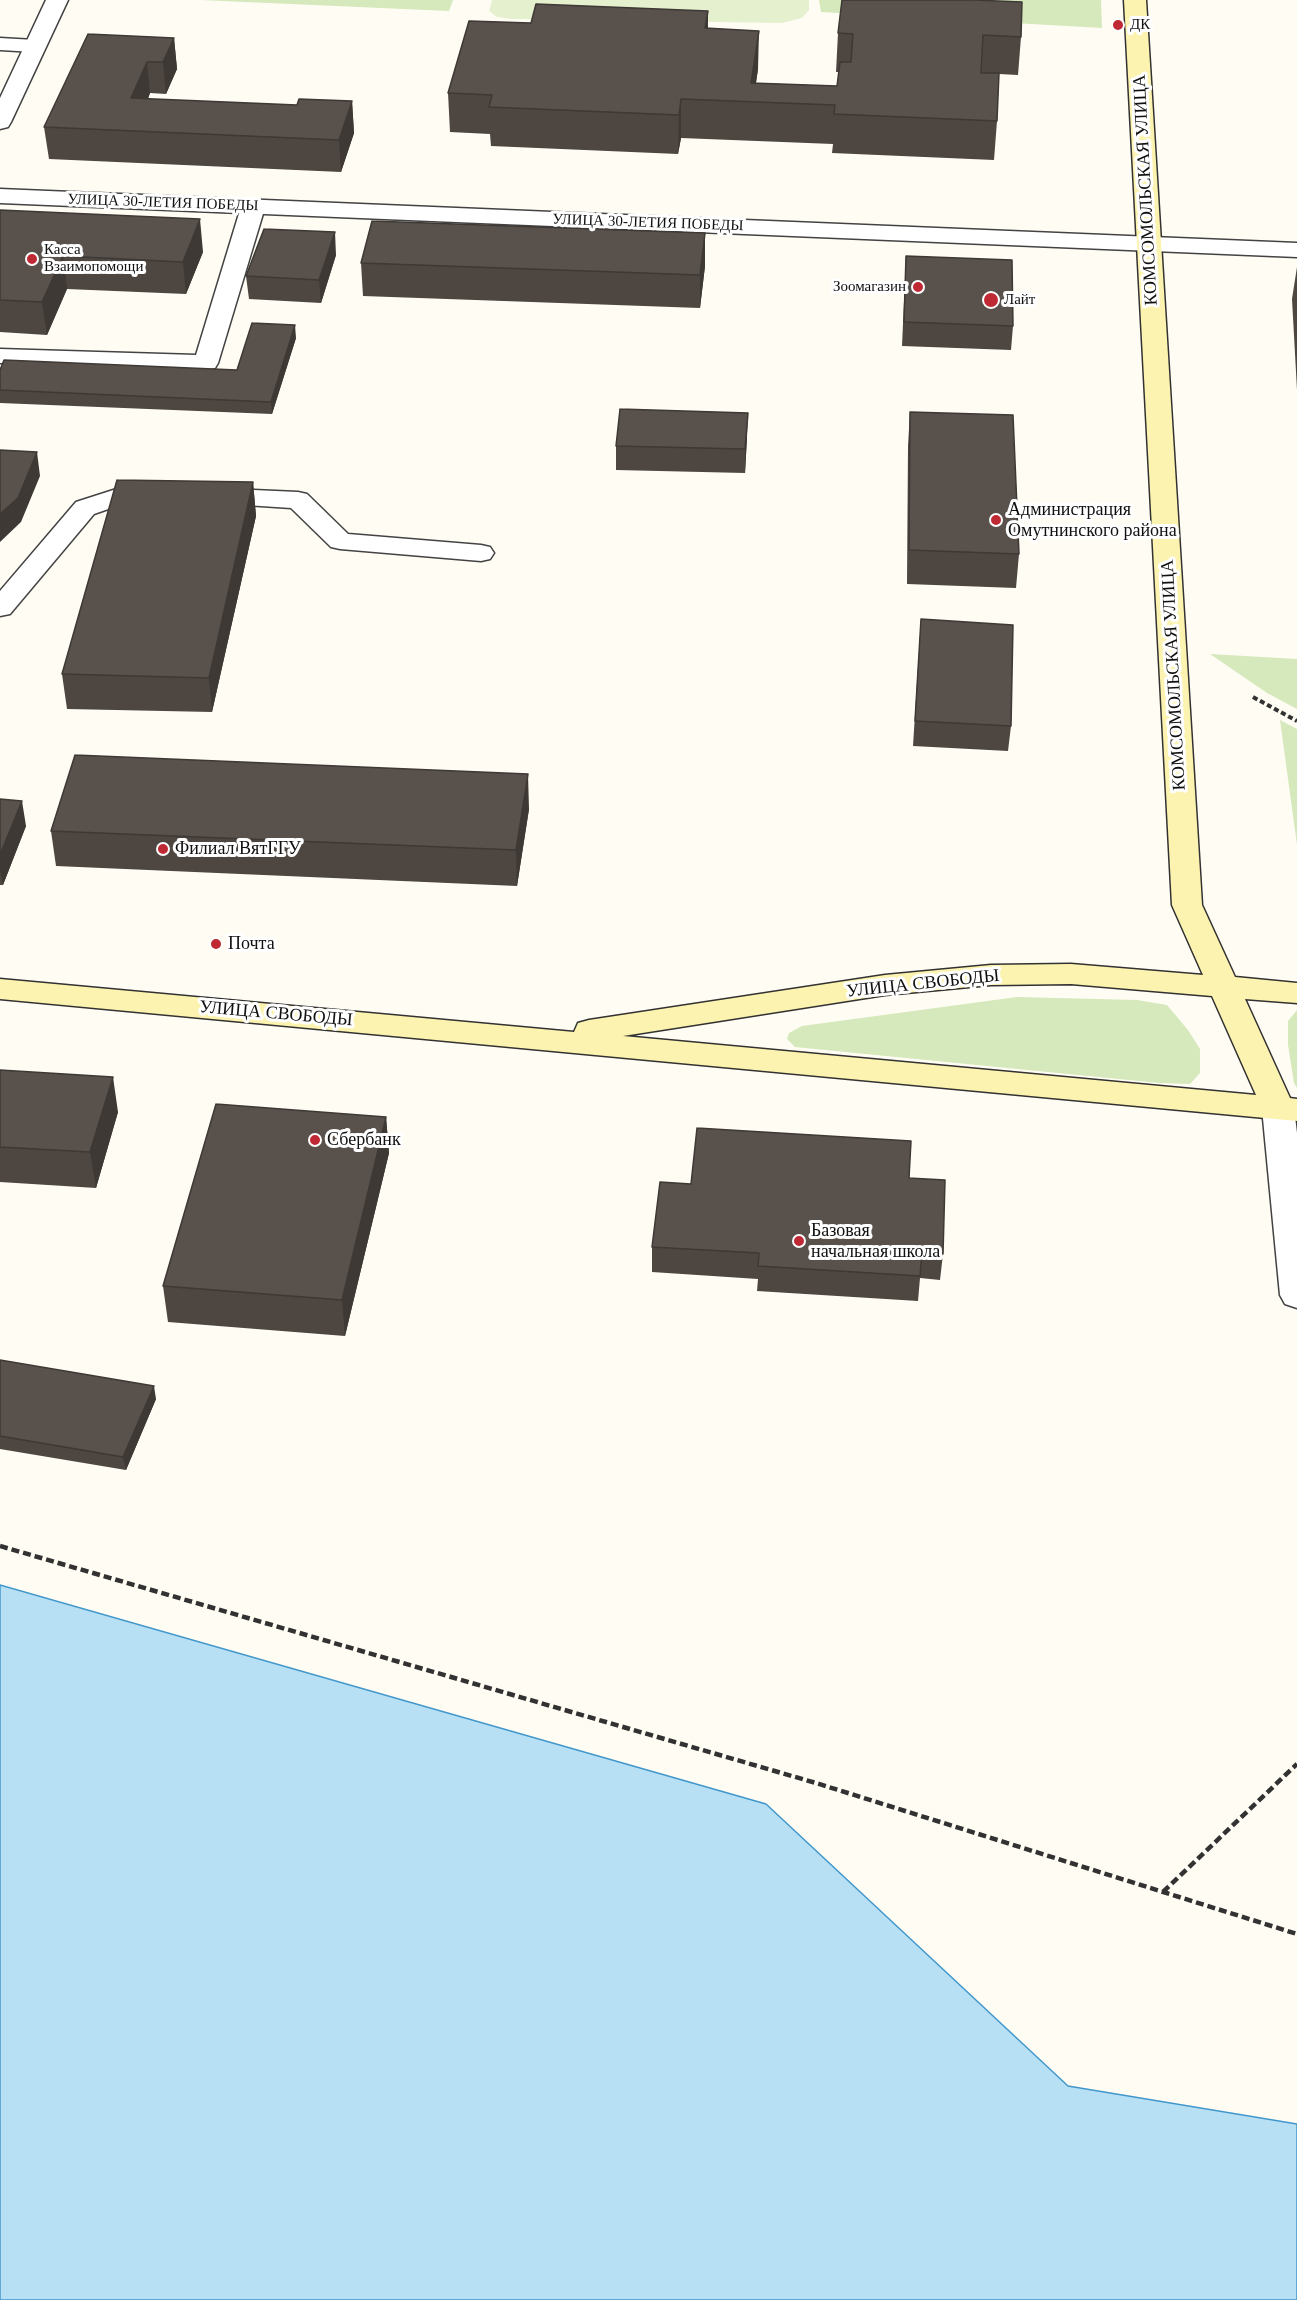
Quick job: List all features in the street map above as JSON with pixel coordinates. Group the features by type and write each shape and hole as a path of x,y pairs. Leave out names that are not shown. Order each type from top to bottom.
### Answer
{"main road":[{"name":"КОМСОМОЛЬСКАЯ УЛИЦА","path":"1135,0 1187,905 1224,987 1287,1109"},
{"name":"УЛИЦА СВОБОДЫ","path":"552,1039 597,1029 885,985 991,975 1071,974 1297,993"},
{"name":"УЛИЦА СВОБОДЫ","path":"0,989 1287,1109"}],"street":[{"path":"0,122 57,0"},
{"path":"0,44 35,46"},
{"name":"УЛИЦА 30-ЛЕТИЯ ПОБЕДЫ","path":"0,196 1297,250"},
{"path":"0,356 206,363 253,207"},
{"path":"0,608 85,508 132,492 298,500 340,541 482,553"},
{"name":"КОМСОМОЛЬСКАЯ УЛИЦА","path":"1287,1109 1297,1295"}],"path":[{"path":"1253,697 1297,721"},
{"path":"0,1546 816,1784 1297,1934"},
{"path":"1163,1892 1297,1764"}],"green space":[{"path":"200,0 453,0 449,11"},
{"path":"492,0 809,0 809,10 802,18 782,23 511,19 497,17 489,11"},
{"path":"819,0 1101,0 1102,28 821,12"},
{"path":"1210,654 1297,659 1297,709 1267,693"},
{"path":"1280,720 1297,729 1297,845"},
{"path":"1017,997 1137,1000 1167,1005 1188,1030 1200,1049 1200,1073 1190,1084 1159,1083 795,1047 787,1039 789,1033 802,1026"},
{"path":"1297,1010 1297,1088 1294,1083 1288,1045 1288,1021"}],"water":[{"path":"0,1585 766,1804 1068,2086 1297,2124 1297,2300 0,2300"}],"building":[{"path":"842,0 1022,2 1021,37 983,35 981,73 999,73 997,121 834,114 835,105 681,99 679,115 489,107 492,95 448,93 469,21 531,23 536,4 708,11 705,28 759,31 751,83 837,86 840,62 851,62 853,34 838,33"},
{"path":"88,34 174,38 163,62 147,62 131,98 297,105 299,99 352,101 339,140 44,127"},
{"path":"0,210 200,219 183,262 63,256 42,302 0,300"},
{"path":"372,221 705,233 700,275 361,263"},
{"path":"264,229 335,232 319,280 246,276"},
{"path":"906,256 1012,260 1013,326 904,322"},
{"path":"252,323 295,325 271,402 0,390 0,370 4,360 237,370"},
{"path":"620,409 748,413 745,449 616,446"},
{"path":"910,412 1013,415 1019,554 909,550"},
{"path":"0,450 37,452 18,498 0,514"},
{"path":"117,480 253,482 209,678 62,674"},
{"path":"921,619 1013,625 1011,726 915,721"},
{"path":"75,755 528,774 516,850 51,831"},
{"path":"0,799 22,801 0,855"},
{"path":"0,1070 113,1077 90,1152 0,1147"},
{"path":"216,1104 386,1117 342,1300 163,1286"},
{"name":"Базовая начальная школа","path":"697,1128 911,1141 909,1178 945,1180 943,1254 922,1253 920,1276 758,1266 759,1253 652,1247 660,1182 691,1184"},
{"path":"0,1360 154,1386 123,1457 0,1436"}],"place":[{"name":"ДК","path":"1118,25"},
{"name":"Касса Взаимопомощи","path":"32,259"},
{"name":"Зоомагазин","path":"918,287"},
{"name":"Лайт","path":"991,300"},
{"name":"Администрация Омутнинского района","path":"996,520"},
{"name":"Филиал ВятГГУ","path":"163,849"},
{"name":"Почта","path":"216,944"},
{"name":"Сбербанк","path":"315,1140"},
{"name":"Базовая начальная школа","path":"799,1241"}]}
